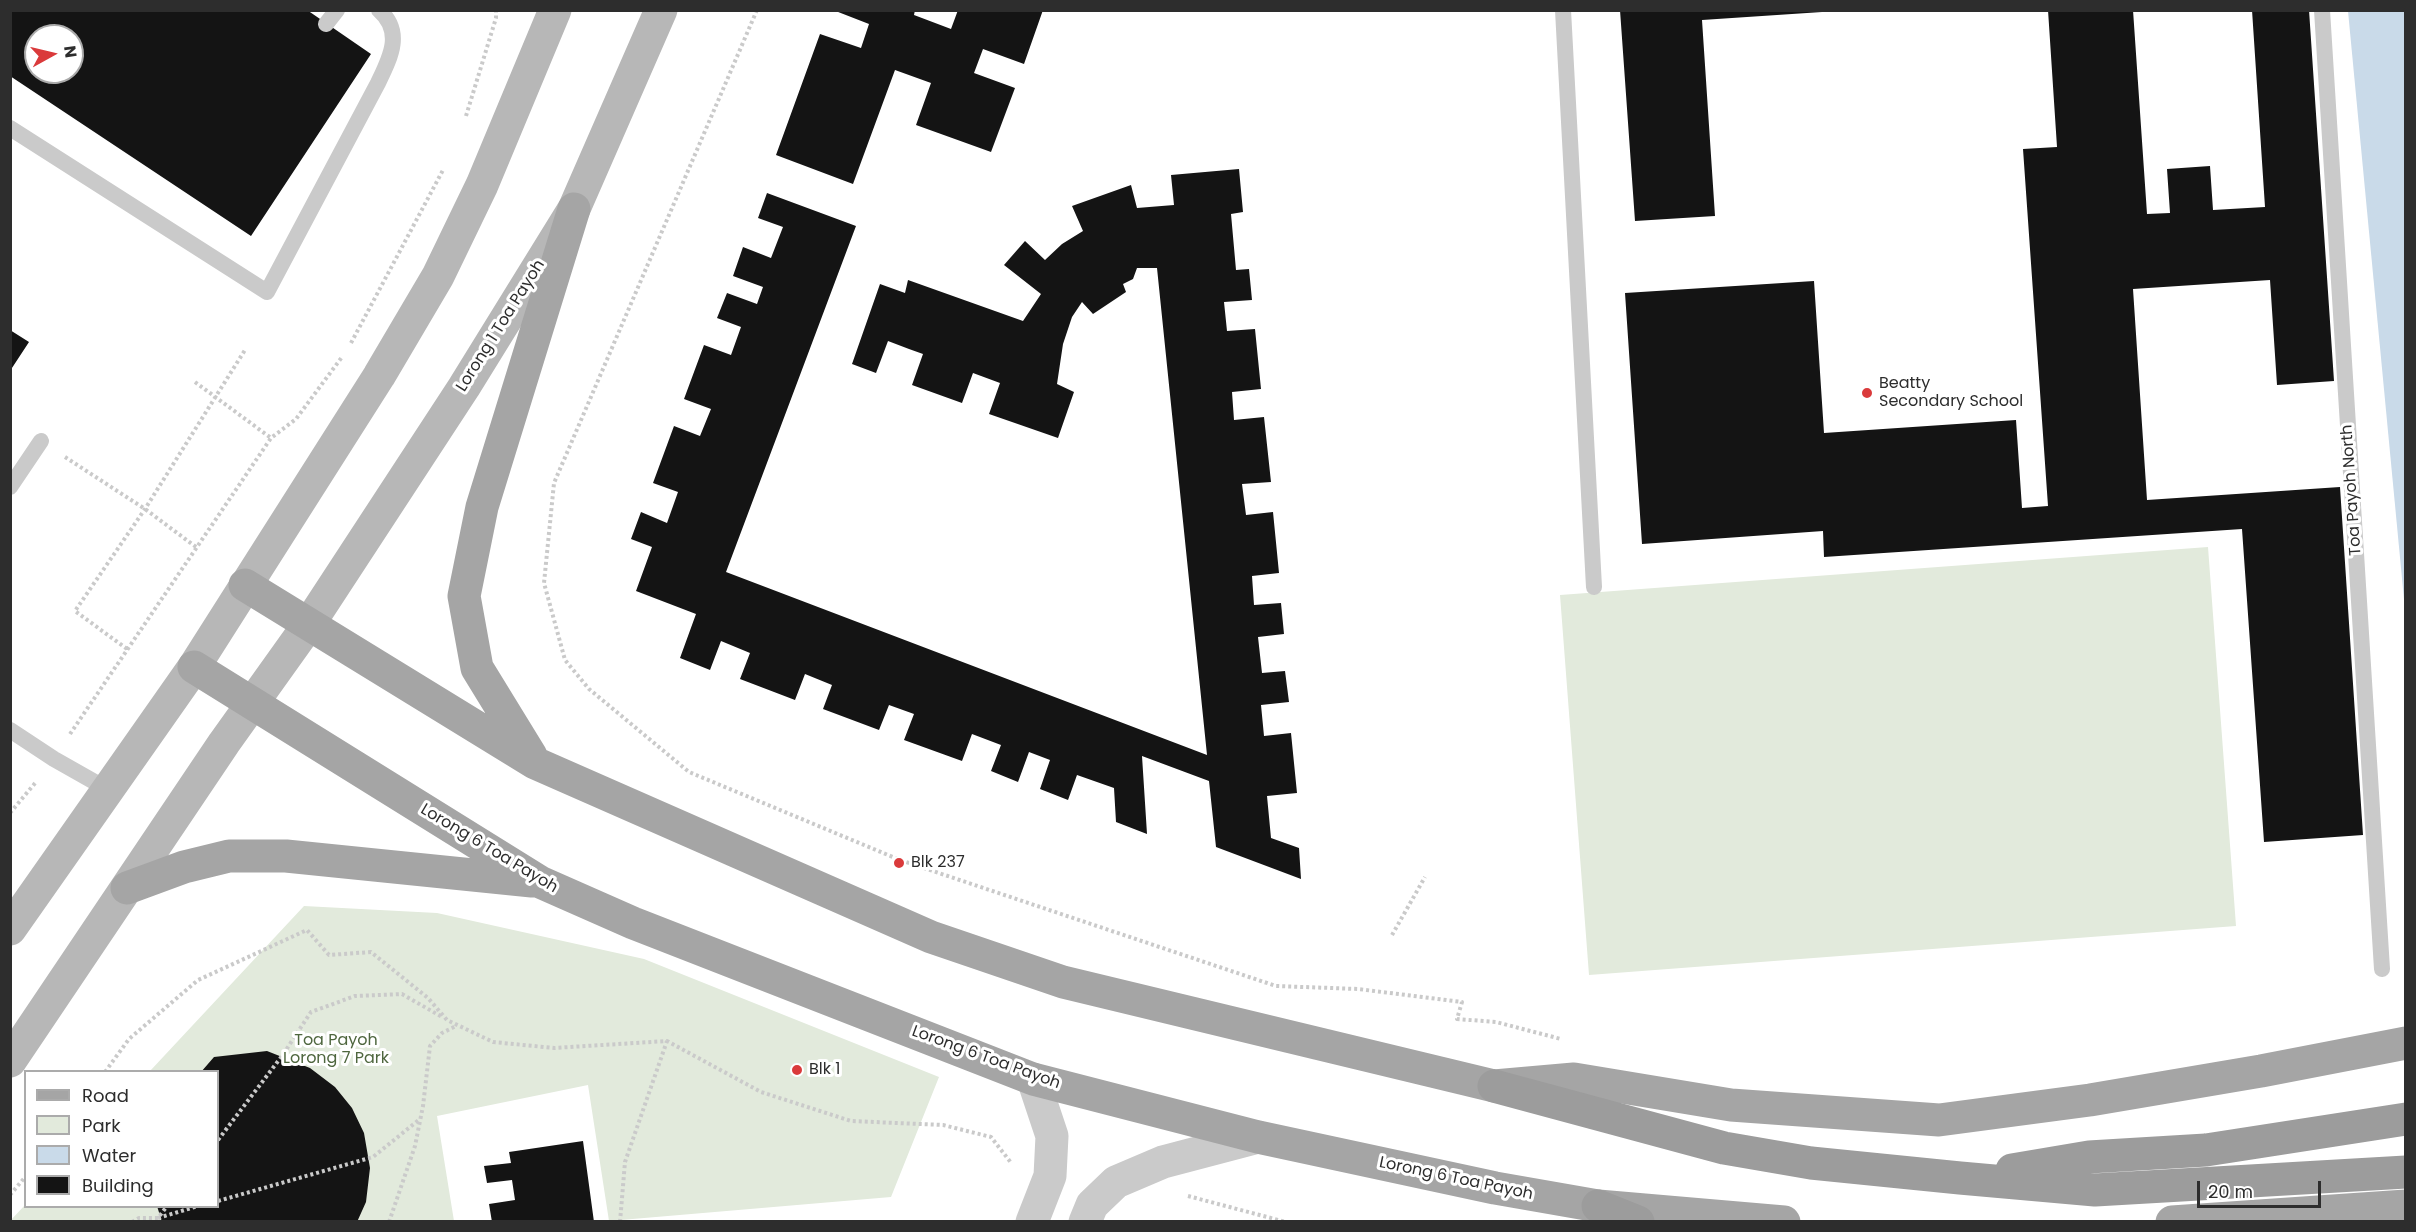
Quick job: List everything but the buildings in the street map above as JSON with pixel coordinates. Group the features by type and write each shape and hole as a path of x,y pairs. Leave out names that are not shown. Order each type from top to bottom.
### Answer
{"highway":[{"path":"1494,1086 1725,1148 1811,1163 1960,1178 2095,1190 2400,1172"},
{"path":"1960,1178 2089,1158 2206,1150 2400,1120"},
{"path":"1598,1206 1638,1221"}],"main road":[{"path":"534,60 537,10"},
{"path":"10,929 194,667 379,375 438,276 482,185 555,10"},
{"name":"Lorong 1 Toa Payoh","path":"309,624 464,387 574,209 661,10"},
{"path":"535,763 477,668 464,596 482,507 574,209"},
{"path":"245,585 535,763 931,937 1063,981 1494,1086 1574,1079 1731,1105 1939,1120 2090,1100 2261,1071 2406,1043"},
{"path":"10,1061 224,743 309,624"},
{"name":"Lorong 6 Toa Payoh","path":"194,667 540,882 633,923 1032,1079 1258,1137 1495,1188 1598,1206 1784,1221"},
{"path":"127,888 184,867 229,856 286,856 540,882"},
{"path":"2172,1221 2401,1206"}],"street":[{"path":"1032,1079 1052,1136 1050,1176 1032,1221"},
{"path":"1085,1221 1092,1205 1116,1182 1163,1162 1258,1137"}],"lane":[{"path":"326,24 337,10"},
{"path":"10,128 267,292 393,51 392,30 379,10"},
{"path":"1563,10 1594,586"},
{"name":"Toa Payoh North","path":"2322,10 2382,969"},
{"path":"10,487 41,441"},
{"path":"10,730 54,759 107,789"}],"path":[{"path":"466,119 496,18 496,10"},
{"path":"757,10 554,483 544,583 565,660 589,689 688,772 900,860 1276,986 1358,989 1462,1002 1457,1019 1496,1022 1564,1040"},
{"path":"350,344 448,162"},
{"path":"127,649 75,611 145,509 245,350"},
{"path":"109,676 271,438 296,419 344,355"},
{"path":"195,382 271,438"},
{"path":"41,441 145,509 196,547"},
{"path":"1392,935 1425,877"},
{"path":"106,1070 129,1039 198,980 307,930 329,954 371,951 428,998 447,1020"},
{"path":"219,1139 282,1056 311,1012 355,996 402,994 456,1026 493,1042 554,1048 667,1041 761,1092 851,1121 943,1125 991,1137 1013,1166"},
{"path":"389,1221 415,1146 430,1046 442,1033 456,1026"},
{"path":"620,1221 625,1162 667,1041"},
{"path":"219,1201 373,1157 420,1119"},
{"path":"10,1195 24,1178"},
{"path":"1180,1194 1286,1221"},
{"path":"158,1218 165,1208"},
{"path":"132,1221 139,1218 158,1218 191,1208"}],"green space":[{"path":"2208,547 2236,926 1589,975 1560,595"},
{"name":"Toa Payoh Lorong 7 Park","path":"304,906 437,913 644,959 939,1077 891,1197 609,1221 588,1085 437,1116 454,1221 10,1221 24,1206 24,1208 219,1208 219,1070 151,1070"}],"water":[{"path":"2348,11 2405,11 2405,610"}],"place":[{"name":"Beatty Secondary School","path":"1867,393"},
{"name":"Blk 237","path":"899,863"},
{"name":"Blk 1","path":"797,1070"}]}
